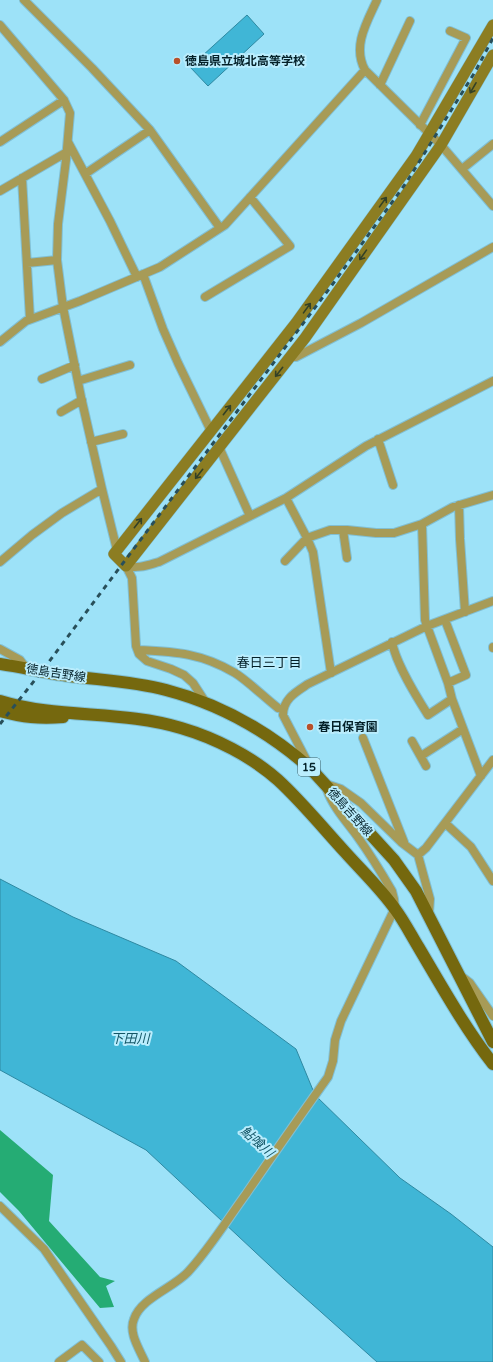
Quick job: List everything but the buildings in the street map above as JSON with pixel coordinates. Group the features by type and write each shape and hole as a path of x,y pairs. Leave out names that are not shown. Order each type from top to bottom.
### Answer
{"main road":[{"name":"徳島吉野線","path":"0,664 62,675 165,689 206,703 241,719 295,755 311,769 394,860 416,891 493,1042"},
{"name":"15","path":"0,700 19,707 134,718 182,728 209,738 231,749 252,761 277,779 299,801 394,908 479,1045 493,1064"},
{"name":"15","path":"0,711 40,718 96,715"}],"street":[{"path":"24,0 92,68 150,130 220,228"},
{"path":"377,0 362,34 360,60 365,70 441,145 493,206"},
{"path":"380,85 410,21"},
{"path":"115,552 296,323 416,156 493,25"},
{"path":"1,29 64,100 70,113 67,152 58,224 57,260 63,307 115,552 126,566 132,578 136,646 147,661 171,669 184,675 193,682 206,703"},
{"path":"420,125 466,38 450,31"},
{"path":"126,566 305,338 441,145 493,55"},
{"path":"0,342 30,319 160,267 225,225 365,70"},
{"path":"0,142 64,100"},
{"path":"85,174 150,130"},
{"path":"68,141 140,275 178,363 211,431"},
{"path":"462,170 493,144"},
{"path":"0,191 67,152"},
{"path":"22,178 30,319"},
{"path":"206,297 290,246 250,197"},
{"path":"290,357 296,357 361,323 493,247"},
{"path":"27,262 57,260"},
{"path":"42,379 75,365"},
{"path":"78,380 130,365"},
{"path":"126,566 133,568 142,567 159,562 286,498 378,439 493,381"},
{"path":"61,412 82,400"},
{"path":"91,442 123,434"},
{"path":"378,439 393,485"},
{"path":"219,447 250,516"},
{"path":"0,562 32,535 102,489"},
{"path":"285,562 307,538 330,530 394,533 422,524 453,507 493,495"},
{"path":"286,498 313,552 331,672"},
{"path":"460,505 460,539 465,612"},
{"path":"422,524 425,620 448,683 452,699 481,776"},
{"path":"343,530 347,558"},
{"path":"311,769 283,715 291,694 331,672 392,642 427,626 493,601"},
{"path":"445,620 466,675 448,683"},
{"path":"392,642 412,691 428,715 452,699"},
{"path":"0,649 20,660 26,668"},
{"path":"138,650 173,652 201,657 236,673 278,708"},
{"path":"420,756 463,729"},
{"path":"363,738 405,845"},
{"path":"412,741 426,766"},
{"path":"418,855 426,848 493,760"},
{"path":"145,1362 134,1338 132,1327 134,1319 146,1303 178,1282 188,1273 328,1077 333,1061 335,1040 341,1021 394,908 392,891 358,838 332,802 324,783"},
{"path":"324,783 341,789 361,803 405,845 418,855 430,899 428,913"},
{"path":"445,823 471,847 493,881"},
{"path":"460,976 470,983 493,1016"},
{"path":"0,1206 44,1249 111,1346 120,1362"},
{"path":"60,1362 82,1345 99,1362"}],"green space":[{"path":"0,1130 53,1175 49,1221 100,1277 115,1281 106,1286 114,1307 100,1308 19,1211 0,1192"}],"water":[{"path":"247,15 264,34 208,86 190,67"},
{"name":"下田川","path":"0,879 73,917 176,961 296,1049 315,1095 400,1178 451,1214 493,1247 493,1362 377,1362 284,1279 146,1150 0,1070"}],"railway":[{"path":"0,724 42,671 332,285 406,183 475,72 493,38"}],"place":[{"name":"徳島県立城北高等学校","path":"177,61"},
{"name":"春日保育園","path":"310,727"}],"district":[{"name":"春日三丁目","path":"269,663"}],"water label":[{"name":"鮎喰川","path":"257,1142"}]}
